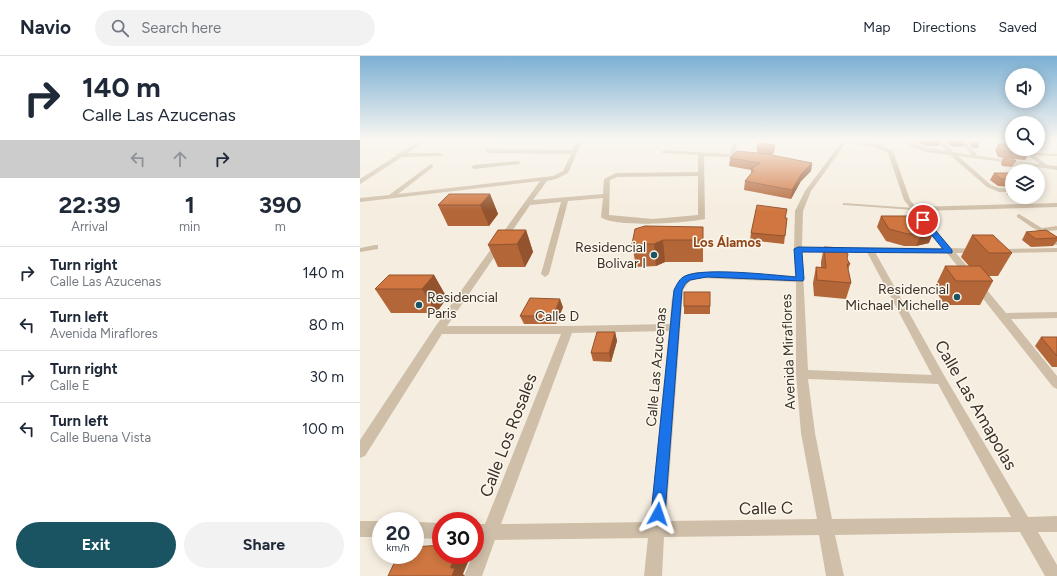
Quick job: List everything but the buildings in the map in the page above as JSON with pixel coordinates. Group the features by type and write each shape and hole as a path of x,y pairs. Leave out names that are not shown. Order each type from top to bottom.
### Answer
{"street":[{"path":"360,182 386,163"},
{"path":"474,167 516,163"},
{"path":"360,200 545,179 562,175 566,172 569,163"},
{"path":"701,163 702,174 702,217 687,220 605,217 607,179 616,175 702,174"},
{"name":"Avenida Miraflores","path":"824,163 820,168 799,211 798,249 802,374 808,433 835,576"},
{"path":"893,163 904,195 914,209 1003,316 1057,384"},
{"path":"964,163 989,186 998,190 1005,190"},
{"path":"497,172 500,165"},
{"path":"1045,165 1057,168"},
{"path":"391,196 431,166"},
{"path":"491,185 494,178"},
{"path":"360,452 439,330 545,179"},
{"path":"527,203 605,196"},
{"path":"545,274 565,200"},
{"path":"914,209 1057,205"},
{"path":"1042,230 1057,228"},
{"path":"1042,230 1057,243"},
{"path":"360,250 374,247"},
{"path":"798,249 949,251 1057,250"},
{"name":"Calle Las Amapolas","path":"870,250 941,380 1025,523 1054,576"},
{"name":"Calle Las Azucenas","path":"653,576 678,290 682,283 688,278 707,274 800,279"},
{"path":"1003,316 1057,315"},
{"name":"Calle D","path":"439,330 568,330 674,327"},
{"name":"Calle Los Rosales","path":"484,528 568,330"},
{"path":"802,374 941,380"},
{"name":"Calle C","path":"484,533 825,526 1025,523 1057,524"},
{"path":"360,528 372,529"},
{"name":"Calle Los Rosales","path":"473,576 476,564"}],"lane":[{"path":"845,204 914,209"},
{"path":"1019,216 1042,230"}],"place":[{"name":"Residencial Bolivar I","path":"654,255"},
{"name":"Residencial Michael Michelle","path":"957,297"},
{"name":"Residencial Paris","path":"419,305"}],"district":[{"name":"Los Álamos","path":"727,242"}],"route":[{"path":"658,514 674,327 678,290 682,283 688,278 707,274 800,279 798,249 949,251 923,220"}]}
